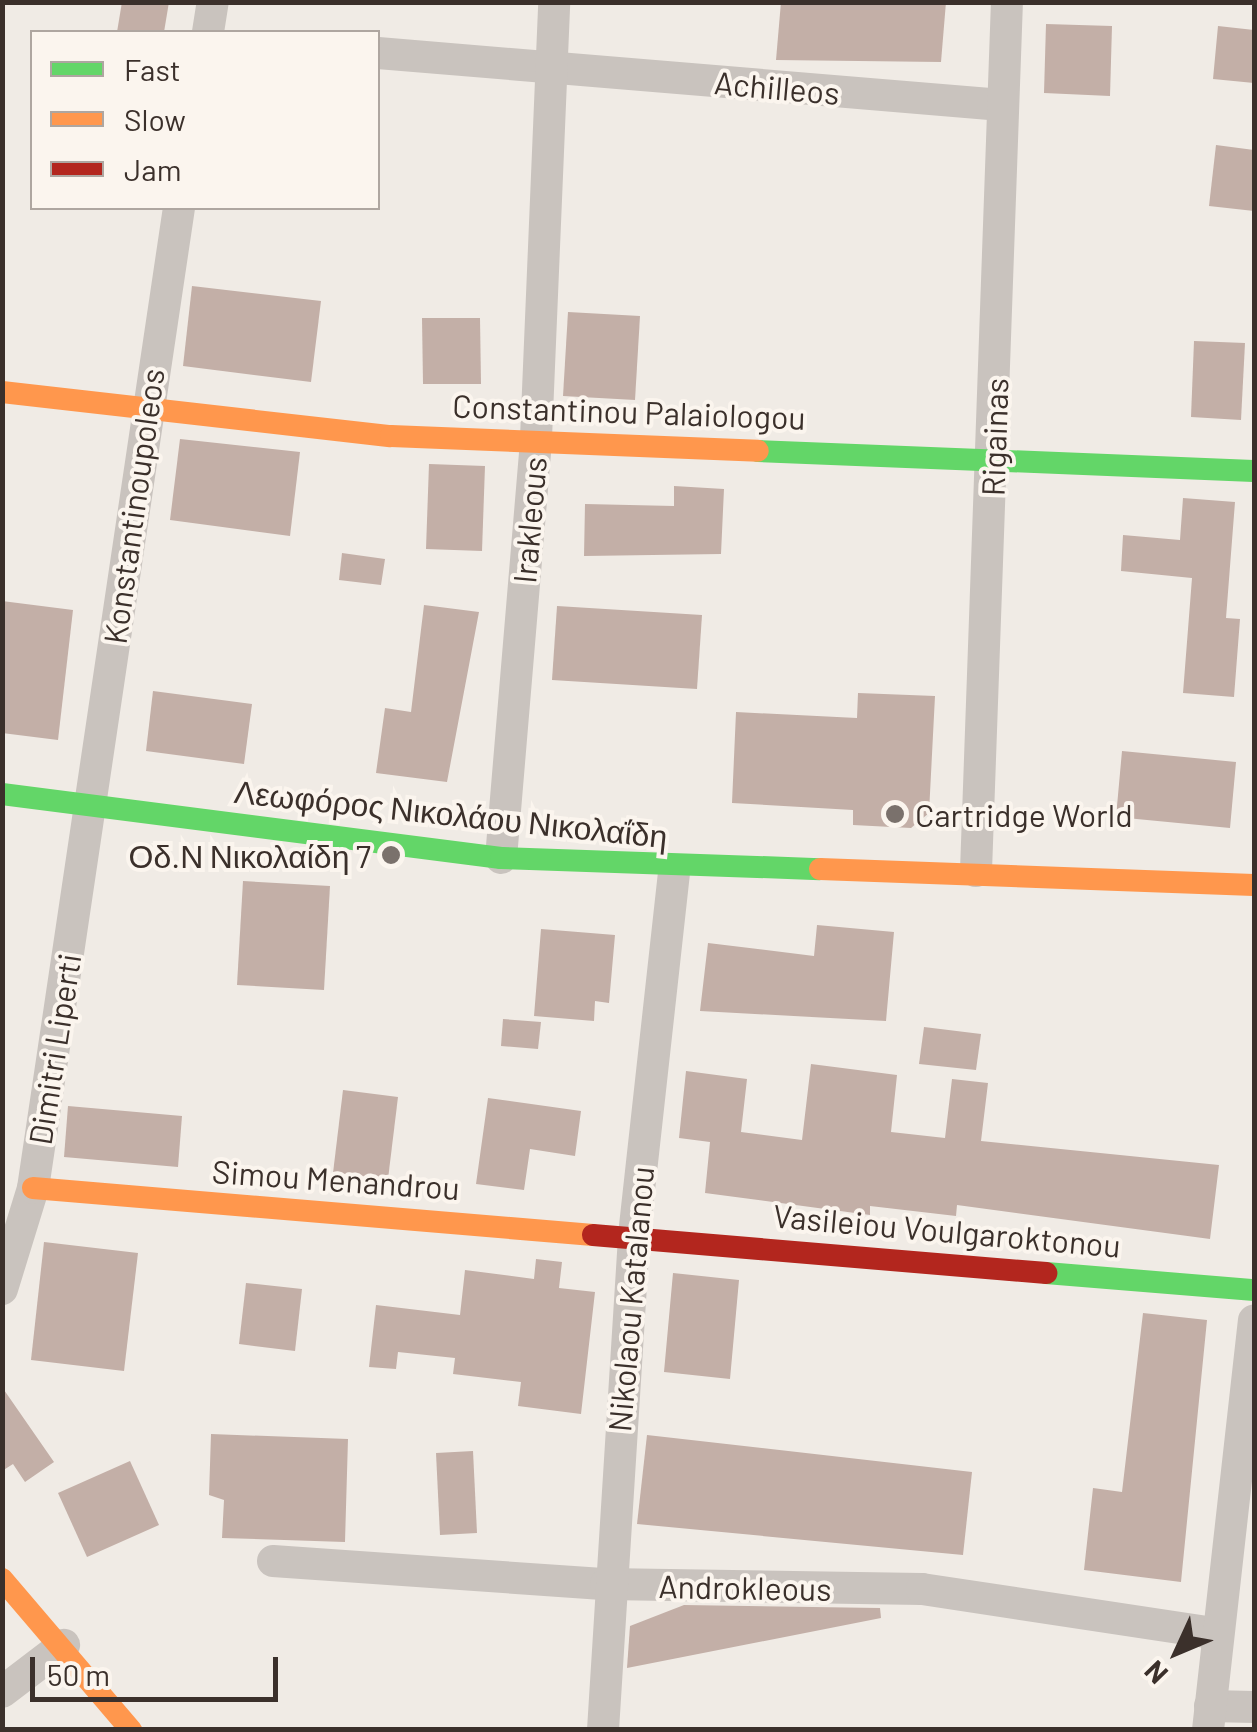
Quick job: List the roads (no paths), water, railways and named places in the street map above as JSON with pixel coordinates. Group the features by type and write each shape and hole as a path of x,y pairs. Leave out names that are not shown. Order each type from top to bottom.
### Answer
{"street":[{"path":"208,30 213,2"},
{"name":"Irakleous","path":"500,858 536,438 554,2"},
{"name":"Rigainas","path":"976,871 994,458 1006,2"},
{"name":"Achilleos","path":"380,53 1002,105"},
{"name":"Konstantinoupoleos","path":"91,806 145,414 179,210"},
{"name":"Constantinou Palaiologou","path":"2,392 145,414 391,436 536,438 1254,471"},
{"name":"Λεωφόρος Νικολάου Νικολαΐδη","path":"2,794 500,858 674,870 976,871 1254,885"},
{"name":"Dimitri Liperti","path":"2,1290 33,1188 91,806"},
{"name":"Nikolaou Katalanou","path":"602,1730 606,1584 634,1235 674,870"},
{"name":"Simou Menandrou","path":"33,1188 634,1235"},
{"name":"Vasileiou Voulgaroktonou","path":"634,1235 1254,1290"},
{"path":"1254,1321 1214,1633 1209,1718 1254,1707"},
{"name":"Androkleous","path":"273,1561 606,1584 922,1590 1214,1633"},
{"path":"2,1579 64,1646 132,1730"},
{"path":"2,1692 64,1646"}],"place":[{"name":"Cartridge World","path":"895,814"},
{"name":"Οδ.Ν Νικολαίδη 7","path":"391,855"}]}
